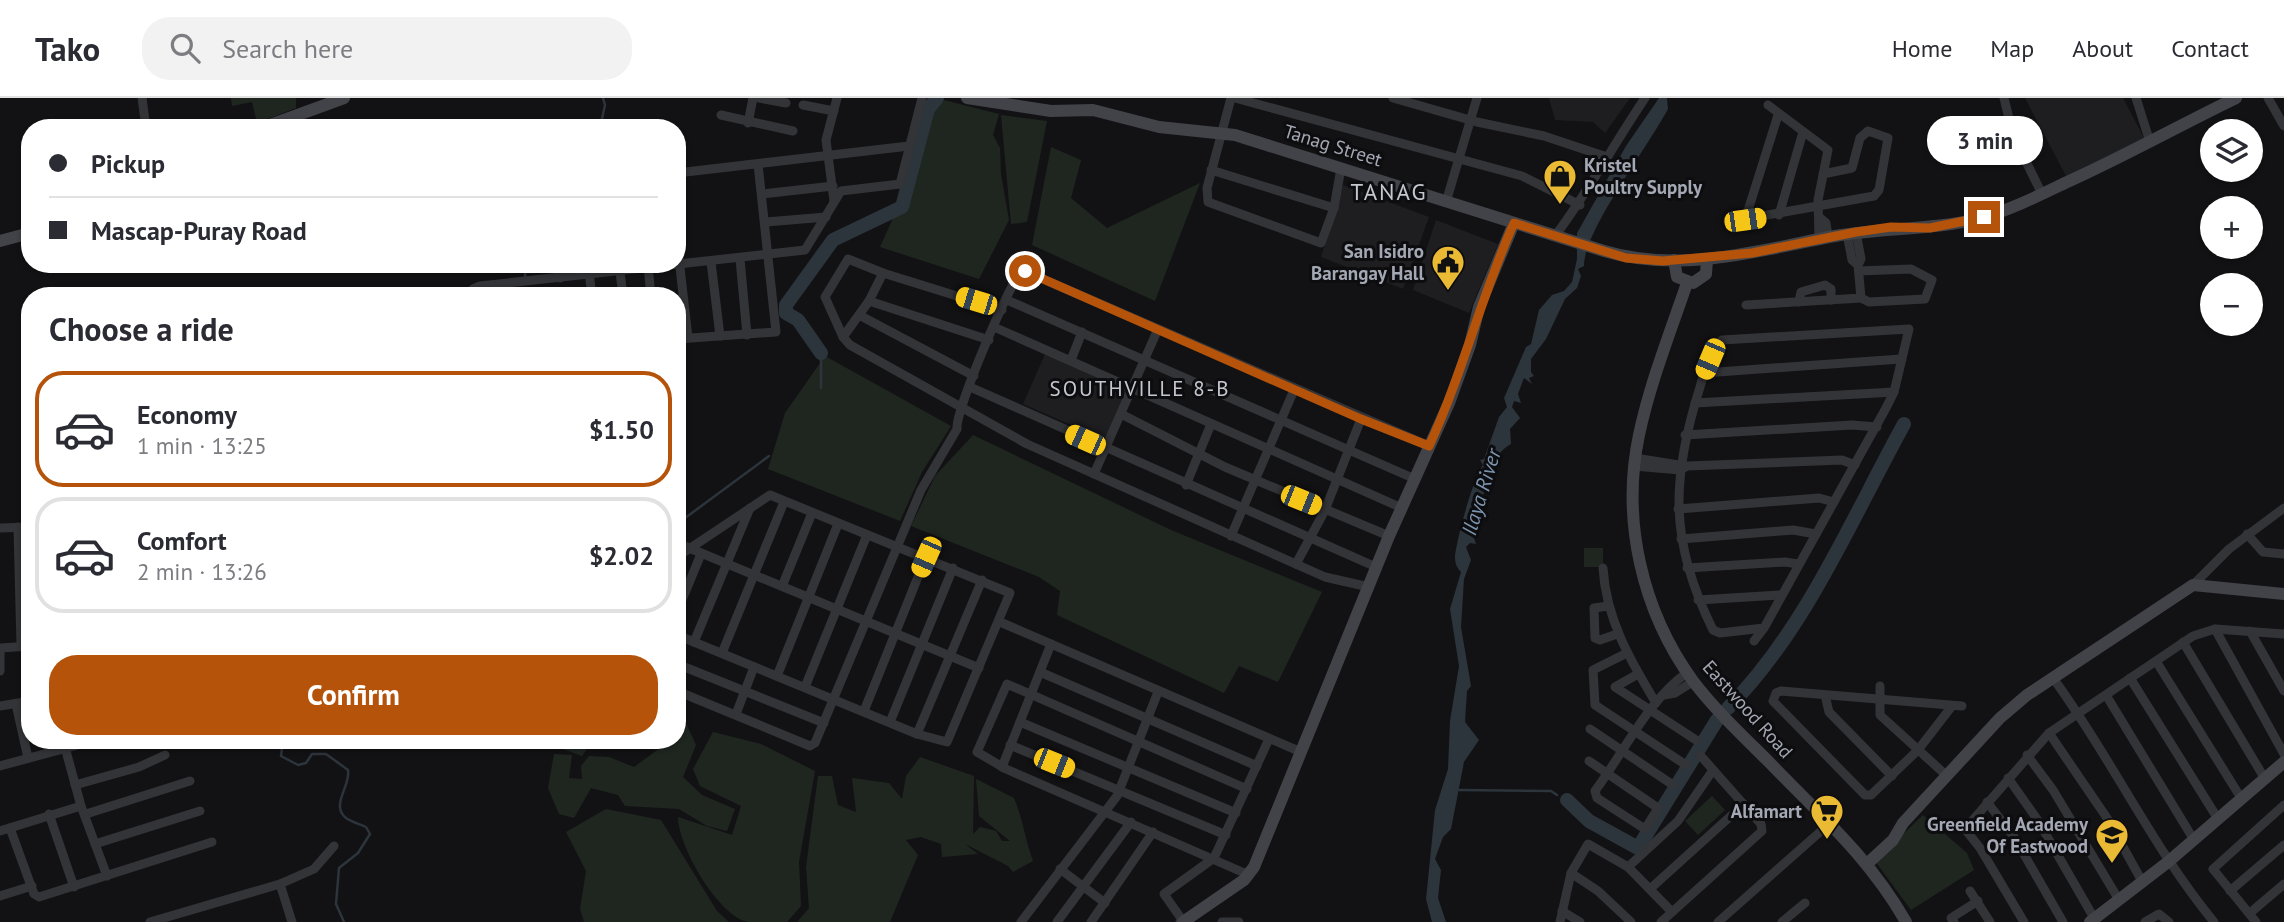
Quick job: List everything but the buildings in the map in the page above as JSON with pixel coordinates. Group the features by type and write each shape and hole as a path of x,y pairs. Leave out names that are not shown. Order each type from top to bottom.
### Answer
{"street":[{"path":"142,98 145,119"},
{"path":"748,123 753,98"},
{"path":"759,98 786,103"},
{"path":"834,201 826,140 837,98"},
{"path":"686,264 769,256 808,248 834,201 846,188 900,184 922,98"},
{"name":"Tanag Street","path":"967,98 1051,111 1093,110 1172,129 1222,133 1639,260 1707,258 1752,253 1852,233 1951,225 2000,212 2151,142 2236,98"},
{"path":"1078,111 1083,98"},
{"path":"1341,168 1334,208 1323,241 1318,243 1208,202 1205,195 1233,98 1534,180 1580,205"},
{"path":"1393,98 1544,136 1607,157"},
{"path":"1446,202 1477,98"},
{"path":"1560,237 1645,98"},
{"path":"2004,98 2013,135 2042,194"},
{"path":"2136,98 2151,142"},
{"path":"2267,98 2284,126"},
{"path":"285,119 335,100"},
{"path":"803,105 834,111"},
{"path":"1768,105 1828,150 1816,225 1824,238"},
{"path":"1745,220 1778,114"},
{"path":"721,115 793,131"},
{"path":"1728,222 1819,212 1877,194 1888,138 1868,131 1860,138 1852,168 1823,174"},
{"path":"1779,215 1803,132"},
{"path":"686,172 909,146"},
{"path":"686,320 688,338 776,332 758,164"},
{"path":"1211,170 1334,208"},
{"path":"762,194 833,186"},
{"path":"765,222 826,217"},
{"path":"1269,739 1214,858 1164,894 1182,922 1249,875 1389,536 1456,384 1479,307 1514,223"},
{"path":"1852,233 1852,260 1858,268 1863,298"},
{"path":"0,241 21,235"},
{"name":"Eastwood Road","path":"1707,258 1708,269 1703,279 1686,283 1644,412 1635,462 1634,531 1643,574 1664,632 1691,677 1729,722 1866,860 1906,922"},
{"path":"740,259 747,335"},
{"path":"1002,310 883,273 848,259 824,301 843,337 960,408 1027,444 1325,577 1369,587"},
{"path":"1674,260 1677,277 1686,283"},
{"path":"711,262 720,337"},
{"path":"1746,305 1863,298 1869,302 1925,299 1929,293 1931,278 1911,269 1858,268"},
{"path":"686,695 810,746 815,743 896,547 930,472 943,456 957,429 960,408 1020,272 1025,271 1294,390 1429,446"},
{"path":"559,273 560,278"},
{"path":"479,287 598,273"},
{"path":"843,337 869,301 883,273"},
{"path":"590,275 591,287"},
{"path":"1799,302 1801,292 1825,285 1830,289 1831,300"},
{"path":"1007,300 1415,479"},
{"path":"869,301 989,340"},
{"path":"859,315 974,376"},
{"path":"994,327 1402,508"},
{"path":"1094,474 1158,329"},
{"path":"1754,641 1764,628 1797,564 1877,427 1894,392 1909,329 1722,340 1716,344 1685,435 1678,509 1681,539 1698,600 1715,632 1764,628"},
{"path":"1071,360 1082,332"},
{"path":"1704,373 1901,359"},
{"path":"970,387 1376,567"},
{"path":"1231,536 1294,390"},
{"path":"1695,403 1894,392"},
{"path":"1121,414 1255,481 1389,536"},
{"path":"1296,564 1325,510 1361,419"},
{"path":"1186,485 1211,424"},
{"path":"1685,435 1853,425 1877,427"},
{"path":"1635,462 1682,466 1842,460 1855,465"},
{"path":"686,551 767,495 1010,593 950,740 942,743 686,639"},
{"path":"1678,509 1819,498 1833,502"},
{"path":"722,653 784,502"},
{"path":"694,642 750,506"},
{"path":"1866,860 1893,840 1903,823 2000,718 2053,678 2193,585 2247,534 2284,508"},
{"path":"783,584 812,513"},
{"path":"777,676 838,524"},
{"path":"0,528 18,527 21,578"},
{"path":"1681,539 1793,530 1816,534"},
{"path":"2247,534 2263,552 2284,554"},
{"path":"805,687 867,535"},
{"path":"686,546 783,584 838,610 979,668"},
{"path":"686,590 701,554"},
{"path":"863,711 926,557"},
{"path":"1687,568 1785,562 1797,564"},
{"path":"890,722 953,568"},
{"path":"1603,568 1608,606 1617,634 1653,707"},
{"path":"917,734 982,580"},
{"path":"2193,585 2284,594"},
{"path":"1698,600 1780,595"},
{"path":"1608,606 1594,608 1595,638 1600,640 1617,634"},
{"path":"1000,622 1301,752"},
{"path":"2215,629 2284,754"},
{"path":"2024,922 1986,858 1965,829 2027,755 2049,733 2078,711 2183,642 2215,629 2284,634"},
{"path":"2250,631 2284,691"},
{"path":"2183,642 2265,779"},
{"path":"1002,766 1051,644"},
{"path":"0,671 0,650 21,646"},
{"path":"1626,653 1594,670 1594,701 1598,708 1686,765"},
{"path":"2157,661 2241,799"},
{"path":"736,714 754,667"},
{"path":"686,668 824,723"},
{"path":"1040,672 1147,716 1257,766"},
{"path":"1638,674 1615,687 1653,707 1696,740"},
{"path":"1589,761 1608,774 1658,808 1645,829 1594,795 1608,774 1623,753 1653,707 1664,695 1675,693 1691,677"},
{"path":"2053,678 2078,711 2125,785 2168,862 2214,922"},
{"path":"2130,678 2218,819"},
{"path":"1247,789 1007,684 978,748 978,755 1249,875"},
{"path":"1880,686 1881,715 1947,776"},
{"path":"1781,691 1879,700 1957,706 1876,793 1865,795 1773,701 1781,691"},
{"path":"1021,922 1120,790 1158,692"},
{"path":"1825,695 1829,712 1892,776"},
{"path":"2106,695 2194,840"},
{"path":"0,706 21,703"},
{"path":"16,704 21,726"},
{"path":"1020,722 1236,813"},
{"path":"1590,729 1672,785"},
{"path":"2049,733 2093,796 2143,883"},
{"path":"1010,745 1226,835"},
{"path":"26,749 28,758"},
{"path":"0,765 51,749"},
{"path":"65,749 83,810 107,876"},
{"path":"75,785 139,767 165,755"},
{"path":"1661,922 1762,831 1761,824 1700,755"},
{"path":"2027,755 2053,790 2119,900"},
{"path":"2008,778 2037,819 2092,920 2143,883 2284,762"},
{"path":"1628,867 1678,821 1713,770"},
{"path":"0,831 49,814 83,810 190,781"},
{"path":"1987,802 2014,837 2063,922"},
{"path":"1650,889 1744,804"},
{"path":"2256,922 2214,873 2215,865 2284,805"},
{"path":"95,844 200,811"},
{"path":"49,814 74,887"},
{"path":"1057,922 1131,822"},
{"path":"1718,922 1829,824"},
{"path":"10,828 32,886 39,897 212,842"},
{"path":"1091,922 1153,832"},
{"path":"1560,922 1571,873 1588,844 1628,867 1672,912"},
{"path":"2230,891 2284,845"},
{"path":"150,922 280,884 314,869 334,846"},
{"path":"1060,869 1105,903"},
{"path":"1571,873 1598,891 1631,922"},
{"path":"280,884 292,922"},
{"path":"2249,914 2284,884"},
{"path":"0,896 32,886"},
{"path":"1970,891 1990,922"},
{"path":"1954,922 1951,918 1978,901"},
{"path":"1786,921 1805,903"},
{"path":"1562,911 1580,922"},
{"path":"2145,922 2159,914 2169,922"},
{"path":"1222,922 1239,922"}],"shaded area":[{"path":"231,98 296,98 296,108 267,119 256,119 252,102 232,106"},
{"path":"1549,98 1630,98 1605,133 1593,122 1555,120"},
{"path":"2025,98 2123,98 2145,140 2067,178"},
{"path":"940,99 999,114 993,135 1000,148 1001,174 1009,220 979,279 880,247 910,181 923,121"},
{"path":"1001,115 1047,121 1027,222 1011,224"},
{"path":"1051,147 1081,160 1071,198 1107,228 1200,183 1155,301 1032,245"},
{"path":"1343,185 1429,217 1403,289 1321,257"},
{"path":"1436,220 1498,244 1469,313 1413,290"},
{"path":"1046,352 1129,387 1105,440 1023,404"},
{"path":"825,356 951,426 922,472 900,521 768,469 785,413"},
{"path":"973,435 1171,530 1322,592 1278,682 1239,666 1224,693 1057,615 1060,591 1039,577 911,526 935,476"},
{"path":"1584,548 1603,548 1603,567 1584,567"},
{"path":"686,723 696,745 683,777 702,795 735,809 727,831 707,826 679,809 625,806 618,795 591,788 574,818 559,814 548,788 554,754 572,755 569,778 582,779 581,766 589,756 609,757 634,767 659,749 686,749"},
{"path":"713,732 761,744 815,771 799,862 801,906 787,922 748,922 736,917 713,894 685,845 678,817 732,835 741,806 700,786 693,769"},
{"path":"563,749 587,749 582,756"},
{"path":"920,757 974,776 973,834 980,827 996,831 1002,841 1010,841 979,816 976,779 1014,798 1033,861 1013,872 1008,866 965,844 978,854 942,857 941,844 921,837 906,840 918,855 890,922 797,922 809,908 806,867 818,776 832,776 838,805 856,812 852,778 889,783 902,799 906,776"},
{"path":"1712,796 1725,810 1698,835 1685,821"},
{"path":"606,809 661,820 717,911 729,922 584,922 580,909 586,871 566,832"},
{"path":"1923,815 1967,853 1974,870 1911,910 1875,861"}],"water":[{"name":"Ilaya River","path":"1659,98 1667,98 1668,109 1594,233 1586,251 1584,266 1578,269 1581,276 1577,288 1565,299 1546,339 1531,359 1531,372 1534,376 1529,378 1532,384 1524,378 1518,394 1521,403 1514,401 1512,407 1520,418 1510,429 1511,444 1498,456 1477,507 1478,534 1474,538 1476,544 1470,543 1466,547 1471,560 1464,579 1461,627 1471,686 1467,691 1465,722 1479,740 1464,762 1451,829 1443,837 1435,859 1441,870 1438,898 1446,922 1432,922 1426,899 1435,810 1448,769 1450,721 1459,666 1450,609 1461,572 1456,566 1455,557 1458,538 1483,465 1480,460 1484,459 1499,417 1507,407 1504,398 1526,347 1531,344 1539,310 1552,295 1564,291 1572,282 1577,259 1577,233 1626,146"}],"waterway":[{"path":"602,119 605,105 603,98"},
{"path":"821,353 798,320 786,313 786,305 833,240 902,207 928,109 937,98"},
{"path":"525,273 525,277"},
{"path":"821,353 821,388"},
{"path":"1728,708 1756,677 1804,609 1904,424"},
{"path":"686,517 769,456"},
{"path":"1567,800 1589,821 1638,848 1717,720"},
{"path":"282,749 281,756 298,765 306,763 312,754 326,754 348,770 340,801 342,813 348,819 366,827 370,834 358,853 339,868 336,904 344,922"},
{"path":"1459,790 1551,791 1557,795"}],"place":[{"name":"Kristel Poultry Supply","path":"1560,206"},
{"name":"San Isidro Barangay Hall","path":"1448,292"},
{"name":"Alfamart","path":"1827,841"},
{"name":"Greenfield Academy Of Eastwood","path":"2112,865"}],"district":[{"name":"TANAG","path":"1389,191"},
{"name":"SOUTHVILLE 8-B","path":"1140,388"}],"route":[{"path":"1025,271 1361,419 1429,446 1449,403 1470,345 1479,307 1514,223 1626,258 1663,261 1752,253 1856,232 1891,227 1930,228 1984,217"}]}
